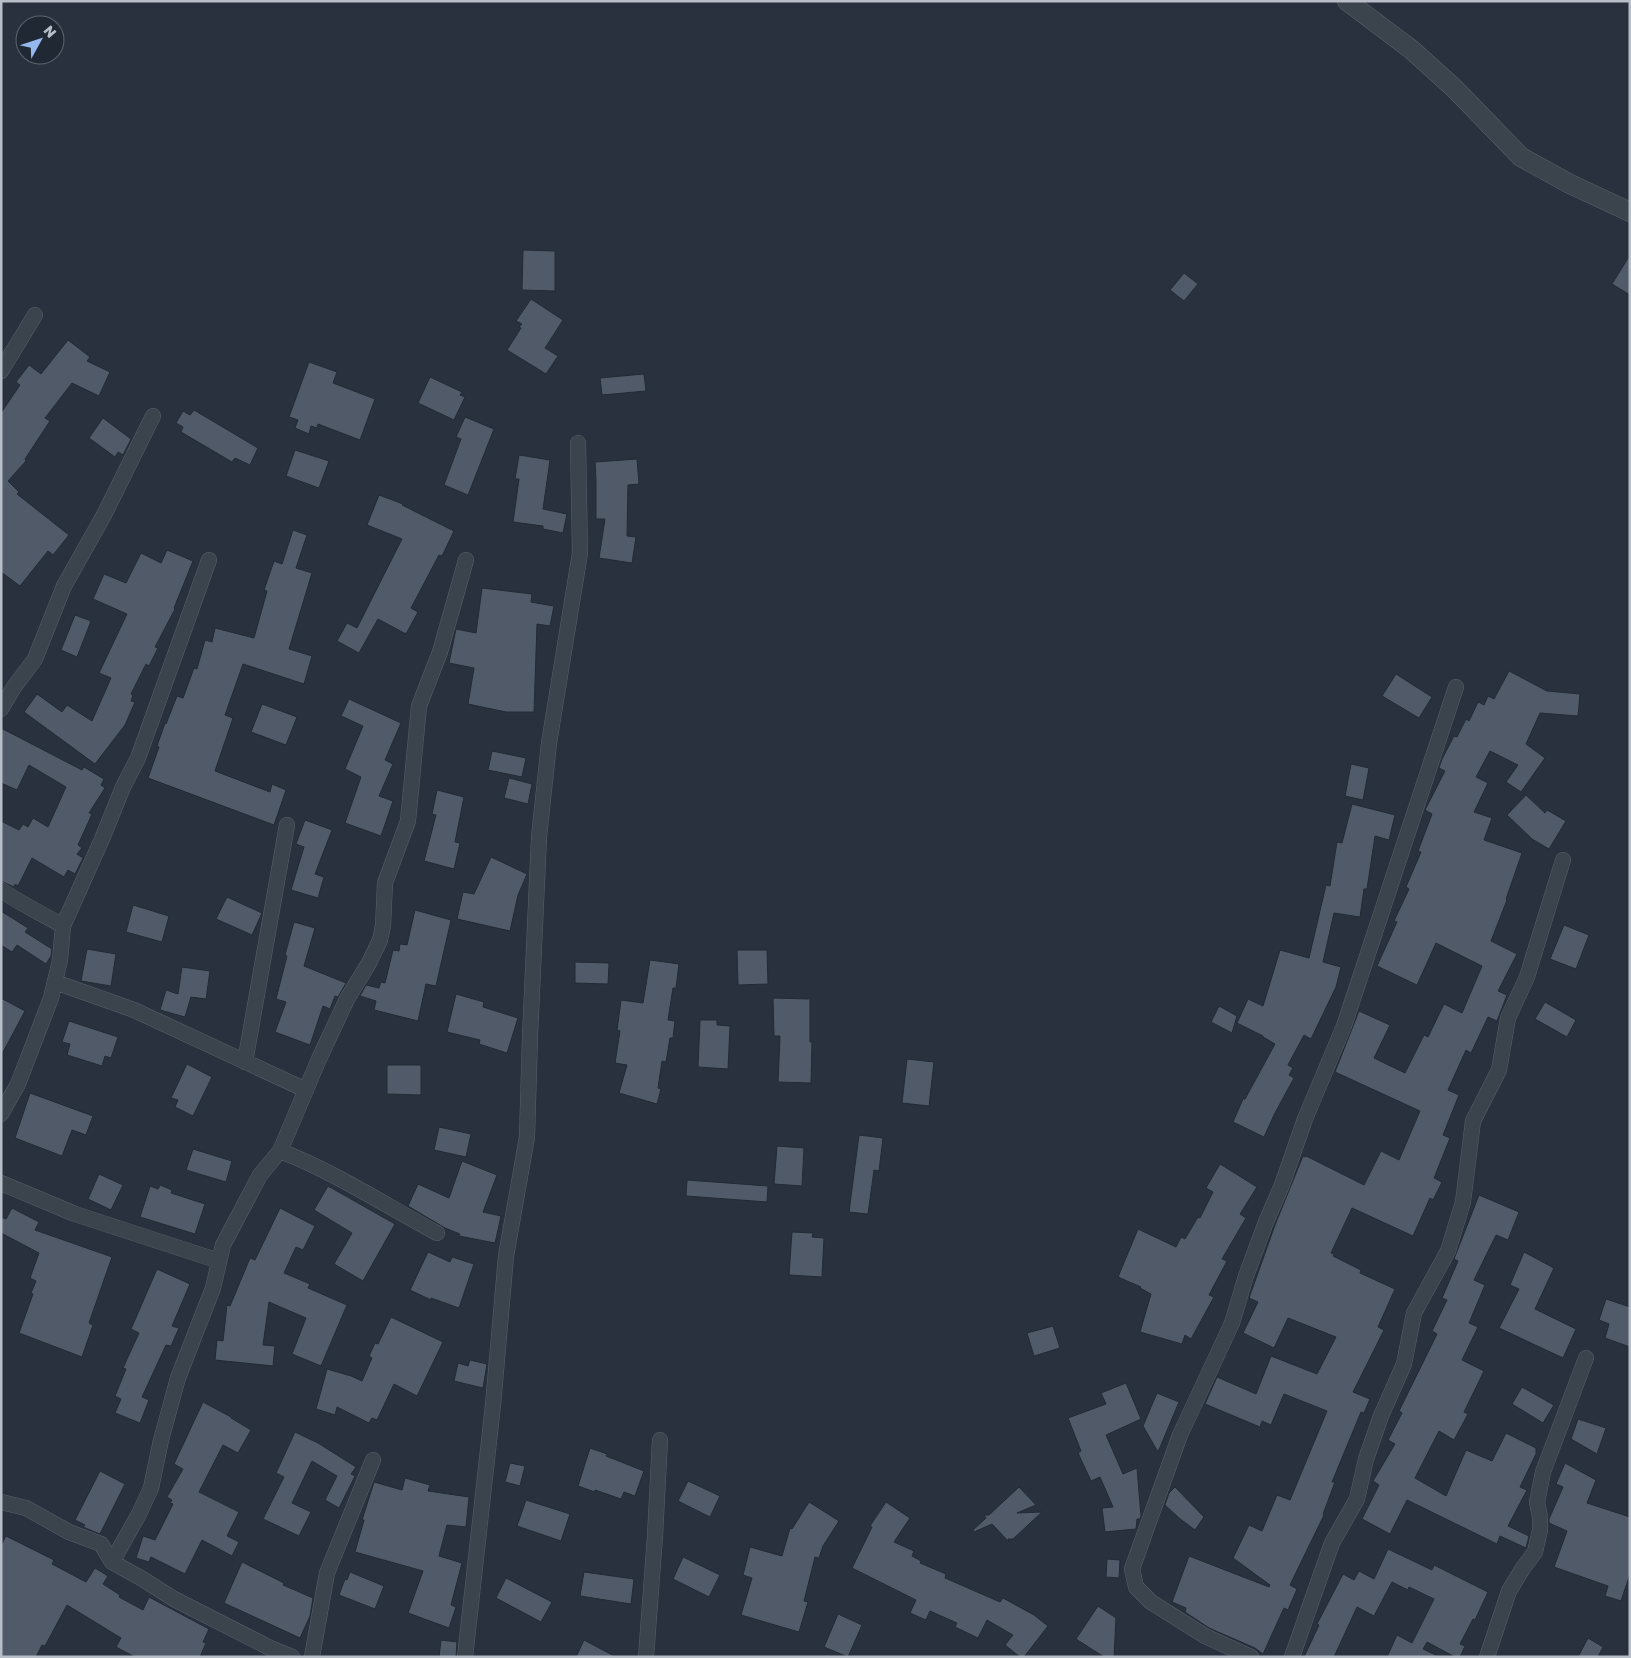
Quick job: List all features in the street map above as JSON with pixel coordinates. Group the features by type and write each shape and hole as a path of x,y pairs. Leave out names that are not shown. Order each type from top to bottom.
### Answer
{"street":[{"path":"1347,1 1412,50 1455,89 1521,157 1570,184 1630,212"},
{"path":"1,371 35,315"},
{"path":"1,709 14,687 35,659 64,586 104,515 153,416"},
{"path":"465,1657 493,1405 506,1256 528,1137 530,1026 539,837 549,743 580,553 578,443"},
{"path":"1,1114 18,1084 51,998 60,960 63,926 123,787 138,758 209,560"},
{"path":"112,1562 139,1514 151,1488 161,1440 178,1378 213,1288 223,1245 260,1175 280,1151 347,999 369,963 380,940 385,883 408,821 419,706 440,652 466,560"},
{"path":"1251,1657 1205,1636 1151,1602 1136,1587 1132,1569 1180,1435 1232,1323 1246,1276 1266,1222 1282,1185 1305,1119 1344,1026 1456,687"},
{"path":"246,1062 287,825"},
{"path":"1292,1657 1332,1543 1357,1499 1366,1459 1381,1416 1404,1364 1414,1313 1448,1251 1463,1202 1473,1121 1499,1070 1508,1018 1527,977 1563,860"},
{"path":"1,890 63,926"},
{"path":"55,982 134,1010 306,1090"},
{"path":"280,1151 306,1161 340,1178 437,1233"},
{"path":"1,1183 75,1214 219,1260"},
{"path":"1487,1657 1509,1591 1535,1552 1540,1530 1537,1502 1544,1472 1586,1358"},
{"path":"646,1657 660,1440"},
{"path":"312,1657 327,1573 373,1460"},
{"path":"1,1502 26,1508 69,1532 101,1544 112,1562 206,1617 292,1657"}],"building":[{"path":"523,250 555,251 555,291 522,290"},
{"path":"1630,255 1630,295 1612,284"},
{"path":"1184,273 1198,284 1184,301 1170,290"},
{"path":"531,299 563,320 545,348 558,356 546,374 507,350 521,328 519,327 522,324 516,321"},
{"path":"68,340 90,357 87,361 110,372 99,396 72,383 45,418 50,421 25,459 26,461 8,481 19,492 17,494 69,535 53,555 48,551 20,586 1,572 1,413 20,385 16,382 29,365 41,374"},
{"path":"309,362 337,372 333,383 375,399 360,440 318,424 317,428 311,426 309,434 295,428 298,420 289,417"},
{"path":"644,374 646,391 602,395 600,378"},
{"path":"430,377 462,392 460,395 465,397 454,420 418,403"},
{"path":"194,410 258,448 250,465 235,458 232,462 181,432 183,427 176,423 183,411 190,415"},
{"path":"465,417 494,429 468,495 444,485 461,439 456,437"},
{"path":"103,418 131,439 123,455 118,452 115,457 89,438"},
{"path":"295,450 329,461 319,488 286,476"},
{"path":"519,455 550,460 543,509 567,514 563,533 543,529 543,526 513,522 519,479 515,479"},
{"path":"637,459 639,484 628,485 627,536 636,537 632,563 599,558 605,519 596,519 595,462"},
{"path":"379,495 403,504 454,531 442,556 439,555 411,608 418,612 406,634 378,619 359,653 337,641 347,623 357,628 402,539 367,525"},
{"path":"293,530 307,535 296,568 312,573 289,649 312,656 304,684 243,664 225,715 233,718 215,771 270,792 272,784 286,790 274,825 148,778 165,723 177,696 183,698 194,668 197,669 205,640 212,642 215,628 254,638 267,591 264,590 274,561 282,564"},
{"path":"167,550 193,561 175,609 155,647 158,648 149,666 146,664 131,694 133,695 131,701 135,702 125,725 95,764 24,712 37,694 62,712 67,705 92,721 111,678 99,673 127,614 93,599 104,574 126,583 141,553 161,563"},
{"path":"482,588 532,594 531,602 554,606 550,626 537,624 534,712 506,712 468,704 474,668 449,663 456,629 476,633"},
{"path":"75,615 91,621 77,657 61,650"},
{"path":"1509,671 1547,691 1580,694 1578,716 1540,713 1526,744 1545,758 1521,792 1506,782 1518,765 1490,751 1476,777 1488,783 1474,812 1492,818 1484,840 1522,853 1491,941 1517,954 1498,991 1507,995 1497,1021 1488,1017 1471,1053 1466,1050 1448,1090 1459,1095 1443,1135 1450,1138 1434,1178 1442,1182 1433,1200 1430,1198 1413,1236 1352,1208 1331,1253 1334,1254 1333,1256 1361,1270 1360,1273 1395,1289 1378,1327 1384,1330 1353,1392 1370,1399 1364,1413 1361,1412 1332,1482 1335,1482 1324,1515 1290,1585 1297,1589 1288,1610 1284,1608 1263,1654 1255,1648 1209,1628 1185,1612 1186,1608 1172,1602 1189,1556 1269,1587 1270,1585 1233,1558 1249,1525 1262,1531 1277,1495 1290,1500 1327,1411 1284,1394 1271,1425 1262,1421 1260,1427 1205,1404 1217,1377 1256,1394 1271,1356 1317,1374 1336,1337 1288,1318 1274,1348 1243,1333 1258,1302 1249,1298 1275,1225 1303,1156 1364,1185 1381,1151 1399,1160 1420,1111 1335,1072 1359,1011 1390,1025 1374,1058 1405,1073 1424,1035 1428,1037 1444,1004 1462,1013 1482,966 1436,943 1417,985 1377,966 1397,922 1394,921 1409,889 1406,887 1421,852 1418,851 1432,814 1425,810 1445,771 1439,768 1442,759 1454,736 1457,737 1466,719 1469,721 1478,702 1484,705 1488,696 1494,699"},
{"path":"1396,674 1432,697 1419,718 1382,696"},
{"path":"349,699 401,723 385,760 393,764 379,796 393,801 381,836 345,823 361,777 345,769 363,726 341,716"},
{"path":"262,704 297,717 286,745 251,732"},
{"path":"1,728 82,770 84,767 104,779 101,785 105,788 89,813 92,814 78,845 82,848 77,854 83,858 75,874 68,870 64,877 32,858 18,886 15,884 14,887 1,881 1,821 19,830 23,824 28,827 33,818 48,827 66,787 29,765 17,790 1,783"},
{"path":"492,751 526,758 522,777 488,770"},
{"path":"1351,764 1369,768 1363,800 1345,796"},
{"path":"509,778 532,784 528,804 504,798"},
{"path":"437,790 464,797 455,842 460,843 454,869 424,861 436,815 432,814"},
{"path":"1526,795 1545,813 1547,810 1566,821 1549,849 1532,839 1507,815"},
{"path":"1352,804 1395,815 1389,840 1375,836 1367,889 1364,889 1360,917 1334,913 1323,962 1341,967 1336,987 1311,1039 1304,1035 1288,1065 1293,1068 1289,1075 1294,1078 1264,1137 1233,1122 1243,1099 1245,1099 1275,1044 1237,1023 1248,999 1263,1006 1280,950 1309,958 1326,885 1330,886 1337,842 1342,843"},
{"path":"305,820 332,830 315,874 324,877 318,898 291,890 304,847 296,844"},
{"path":"491,857 527,874 518,895 510,931 457,919 463,892 474,894"},
{"path":"227,897 262,913 252,935 216,919"},
{"path":"133,905 169,916 162,942 126,932"},
{"path":"415,910 451,920 436,986 426,984 418,1021 374,1010 376,1001 360,996 366,985 379,988 381,982 385,983 393,950 399,951 400,944 407,945"},
{"path":"1,911 28,928 25,932 52,949 51,956 46,964 17,945 12,952 1,945"},
{"path":"294,922 315,928 304,966 346,983 338,997 335,996 330,1009 323,1006 310,1045 275,1032 286,1002 276,999"},
{"path":"1564,925 1589,935 1576,969 1550,959"},
{"path":"87,949 116,954 111,986 81,981"},
{"path":"737,950 767,950 768,984 738,985"},
{"path":"650,960 679,964 676,988 673,988 668,1020 675,1021 673,1038 670,1038 666,1062 662,1061 658,1088 661,1089 657,1104 619,1093 627,1065 615,1063 620,1031 617,1030 621,1000 643,1003"},
{"path":"575,962 609,963 608,984 575,983"},
{"path":"182,967 210,971 206,999 191,997 185,1017 160,1010 166,990 178,994"},
{"path":"456,994 484,1002 483,1007 518,1018 507,1053 479,1044 480,1040 447,1032"},
{"path":"1,998 25,1011 1,1056"},
{"path":"773,998 810,999 811,1083 778,1082 780,1036 774,1036"},
{"path":"1545,1002 1576,1020 1567,1037 1535,1019"},
{"path":"1219,1006 1237,1016 1232,1033 1211,1022"},
{"path":"700,1020 717,1020 717,1025 730,1026 728,1069 698,1067"},
{"path":"69,1021 118,1037 111,1058 105,1056 102,1066 67,1055 70,1044 62,1042"},
{"path":"907,1059 934,1062 929,1106 902,1103"},
{"path":"187,1064 212,1077 193,1116 175,1107 178,1100 171,1098"},
{"path":"387,1065 421,1065 421,1095 387,1094"},
{"path":"30,1093 93,1116 86,1135 72,1130 62,1156 15,1138"},
{"path":"439,1127 471,1134 466,1157 434,1150"},
{"path":"859,1135 883,1138 879,1171 874,1170 868,1214 849,1212"},
{"path":"777,1146 804,1148 802,1186 774,1184"},
{"path":"193,1149 232,1161 226,1182 186,1170"},
{"path":"462,1161 497,1175 483,1212 501,1216 495,1243 459,1236 460,1234 445,1228 408,1206 418,1184 449,1198"},
{"path":"1220,1164 1257,1187 1240,1214 1246,1218 1222,1259 1227,1261 1209,1295 1214,1297 1191,1339 1185,1335 1182,1344 1140,1332 1151,1294 1141,1287 1118,1277 1138,1229 1176,1247 1181,1237 1185,1239 1198,1217 1200,1218 1213,1192 1206,1188"},
{"path":"99,1174 123,1185 111,1210 88,1199"},
{"path":"687,1180 768,1186 767,1202 686,1196"},
{"path":"160,1185 172,1190 171,1193 205,1204 195,1234 140,1217 150,1186 158,1189"},
{"path":"328,1186 395,1224 363,1281 334,1264 352,1233 314,1210"},
{"path":"1479,1195 1519,1212 1508,1240 1496,1235 1474,1280 1485,1285 1469,1323 1478,1327 1462,1360 1484,1371 1464,1412 1468,1414 1454,1440 1439,1431 1415,1478 1446,1496 1466,1450 1492,1461 1506,1433 1536,1448 1536,1454 1520,1487 1527,1490 1508,1526 1529,1536 1526,1548 1500,1536 1497,1544 1407,1500 1390,1534 1362,1519 1379,1485 1373,1481 1395,1444 1388,1440 1402,1413 1399,1411 1437,1334 1432,1331 1447,1300 1442,1298 1458,1261 1454,1259"},
{"path":"12,1208 39,1222 35,1230 112,1257 89,1323 93,1325 82,1357 19,1333 33,1294 31,1293 36,1281 30,1278 39,1253 1,1233 1,1217 6,1219"},
{"path":"280,1208 315,1226 303,1250 296,1247 284,1273 310,1284 308,1288 347,1305 321,1366 292,1354 306,1318 269,1302 263,1345 275,1346 273,1366 215,1360 217,1340 223,1341 227,1305 230,1306 250,1258 255,1260"},
{"path":"792,1232 813,1233 812,1237 824,1238 822,1277 789,1275"},
{"path":"428,1252 450,1262 452,1257 474,1264 459,1308 431,1298 431,1300 410,1290"},
{"path":"1524,1252 1554,1268 1535,1309 1576,1329 1563,1358 1499,1328 1519,1289 1510,1285"},
{"path":"157,1269 190,1284 172,1326 179,1328 171,1346 166,1345 142,1397 149,1400 140,1423 115,1413 121,1399 115,1396 126,1369 123,1368 139,1333 131,1329"},
{"path":"1606,1299 1630,1307 1630,1347 1605,1338 1609,1324 1599,1320"},
{"path":"391,1317 443,1342 417,1396 394,1384 377,1420 372,1418 369,1423 337,1407 335,1415 316,1409 327,1369 362,1381 372,1358 369,1356 375,1343 378,1344"},
{"path":"1053,1326 1060,1348 1034,1356 1027,1333"},
{"path":"470,1360 487,1364 483,1388 454,1381 458,1363 468,1366"},
{"path":"1126,1383 1141,1419 1106,1435 1123,1474 1137,1468 1141,1516 1140,1519 1137,1519 1136,1529 1105,1532 1102,1508 1113,1507 1100,1477 1091,1481 1078,1453 1081,1451 1068,1418 1106,1404 1101,1393"},
{"path":"1522,1387 1554,1405 1543,1423 1512,1404"},
{"path":"1157,1393 1179,1402 1158,1452 1143,1426"},
{"path":"203,1402 251,1430 238,1453 223,1445 199,1492 239,1512 227,1536 239,1542 232,1556 202,1540 185,1574 151,1557 149,1562 136,1558 143,1536 155,1540 173,1504 170,1503 172,1500 167,1497 183,1469 174,1464"},
{"path":"1578,1419 1606,1428 1597,1454 1571,1439"},
{"path":"295,1432 318,1443 356,1467 351,1474 355,1476 339,1508 325,1500 337,1476 312,1461 292,1503 311,1512 299,1536 263,1519 284,1477 276,1473"},
{"path":"590,1448 644,1471 635,1496 624,1492 621,1499 578,1486"},
{"path":"510,1463 525,1466 520,1486 505,1482"},
{"path":"1565,1463 1596,1480 1587,1503 1630,1517 1630,1574 1621,1601 1605,1596 1608,1586 1554,1567 1567,1531 1549,1523 1549,1519 1563,1487 1556,1484"},
{"path":"100,1471 125,1484 100,1534 83,1527 85,1525 75,1520"},
{"path":"405,1478 430,1485 428,1491 469,1497 466,1527 447,1525 439,1556 462,1563 451,1605 456,1607 449,1628 408,1613 423,1571 355,1552 364,1520 362,1520 374,1482 402,1490"},
{"path":"688,1481 720,1496 710,1517 678,1501"},
{"path":"1019,1487 1036,1505 1017,1513 1042,1512 1013,1539 1008,1539 1009,1542 992,1524 974,1532 973,1530 986,1518 984,1515 989,1515"},
{"path":"1175,1487 1204,1517 1195,1530 1165,1505 1169,1493"},
{"path":"526,1500 570,1514 561,1541 517,1526"},
{"path":"809,1502 839,1521 823,1546 819,1558 815,1557 804,1601 808,1602 799,1632 741,1615 752,1578 743,1575 750,1547 782,1556 790,1528 792,1529"},
{"path":"886,1502 910,1518 894,1542 914,1551 912,1556 921,1561 920,1563 946,1574 945,1578 1000,1602 1003,1598 1034,1615 1048,1626 1024,1657 1020,1657 1005,1645 1013,1635 987,1620 978,1638 955,1627 957,1623 930,1611 926,1620 910,1613 916,1600 852,1568 872,1527 870,1526"},
{"path":"6,1536 54,1560 52,1564 86,1582 95,1568 108,1576 103,1584 120,1595 119,1597 143,1610 149,1597 209,1629 203,1642 206,1643 200,1657 135,1657 116,1647 121,1638 67,1605 45,1646 42,1645 36,1657 1,1657 1,1545"},
{"path":"1388,1549 1432,1570 1434,1565 1488,1592 1475,1620 1473,1619 1460,1644 1465,1646 1460,1657 1455,1657 1427,1642 1423,1649 1440,1657 1387,1657 1397,1635 1412,1643 1434,1599 1409,1587 1408,1590 1392,1582 1374,1616 1357,1607 1334,1657 1304,1657 1319,1625 1317,1624 1343,1574 1354,1580 1359,1571 1374,1579"},
{"path":"683,1557 720,1575 709,1597 673,1579"},
{"path":"1107,1559 1120,1560 1119,1578 1106,1577"},
{"path":"242,1562 284,1583 283,1585 313,1598 310,1616 300,1638 224,1603"},
{"path":"350,1572 384,1586 375,1609 339,1595"},
{"path":"584,1572 634,1579 631,1604 580,1596"},
{"path":"506,1578 552,1602 541,1622 496,1598"},
{"path":"1098,1606 1116,1618 1114,1657 1104,1657 1076,1639"},
{"path":"838,1614 862,1625 848,1657 824,1647"},
{"path":"1588,1638 1603,1647 1598,1657 1578,1657"},
{"path":"441,1640 457,1642 456,1657 439,1657"},
{"path":"584,1640 616,1657 576,1657"}]}
